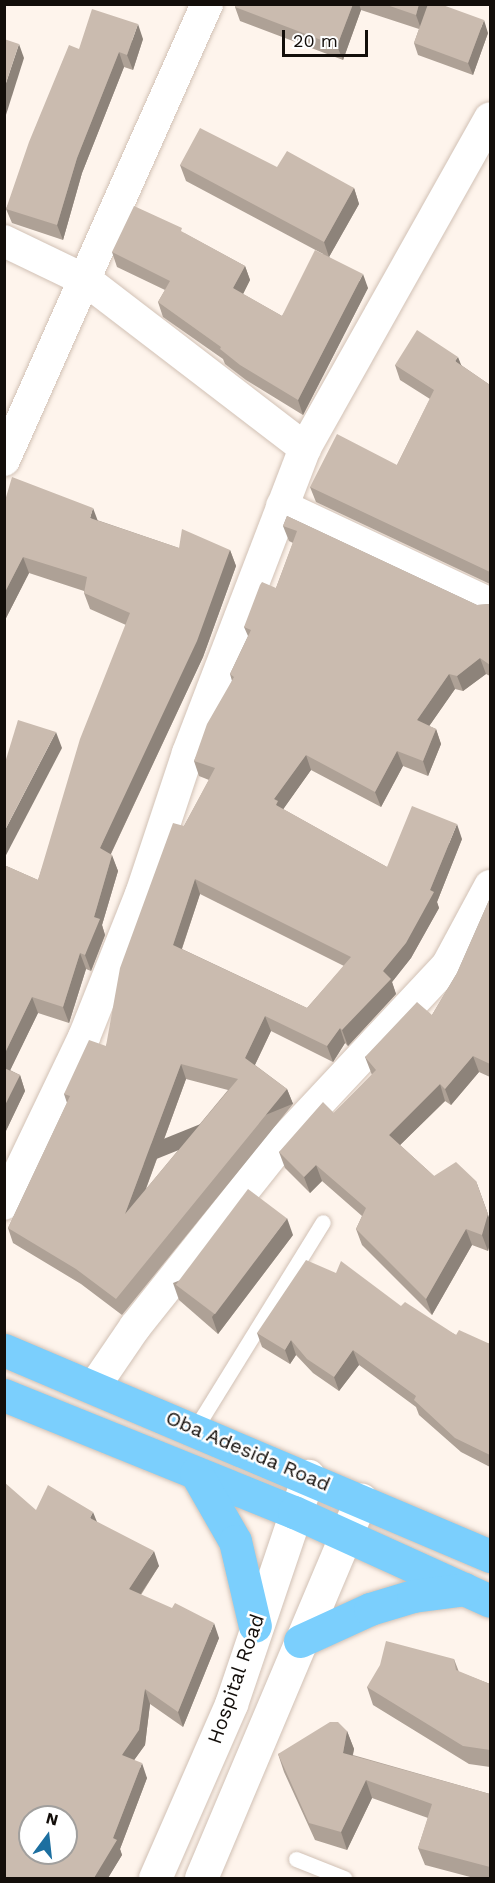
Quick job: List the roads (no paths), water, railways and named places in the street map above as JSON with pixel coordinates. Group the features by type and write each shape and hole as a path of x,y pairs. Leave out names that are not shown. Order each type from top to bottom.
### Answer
{"main road":[{"name":"Oba Adesida Road","path":"4,1350 308,1476 490,1556"},
{"name":"Oba Adesida Road","path":"4,1395 294,1512 478,1595"},
{"path":"196,1473 235,1541 255,1626"},
{"path":"300,1641 402,1599 478,1595"}],"street":[{"path":"4,460 87,280 207,4"},
{"path":"4,1204 84,1037 136,905 192,742 305,448 490,118"},
{"path":"4,241 87,280 305,448"},
{"path":"282,506 490,604"},
{"path":"94,1387 135,1327 284,1140 447,966 490,886"},
{"name":"Hospital Road","path":"155,1878 231,1704 255,1626 308,1476"},
{"name":"Hospital Road","path":"201,1878 361,1499"}],"lane":[{"path":"195,1429 323,1222"},
{"path":"296,1859 344,1878"}]}
